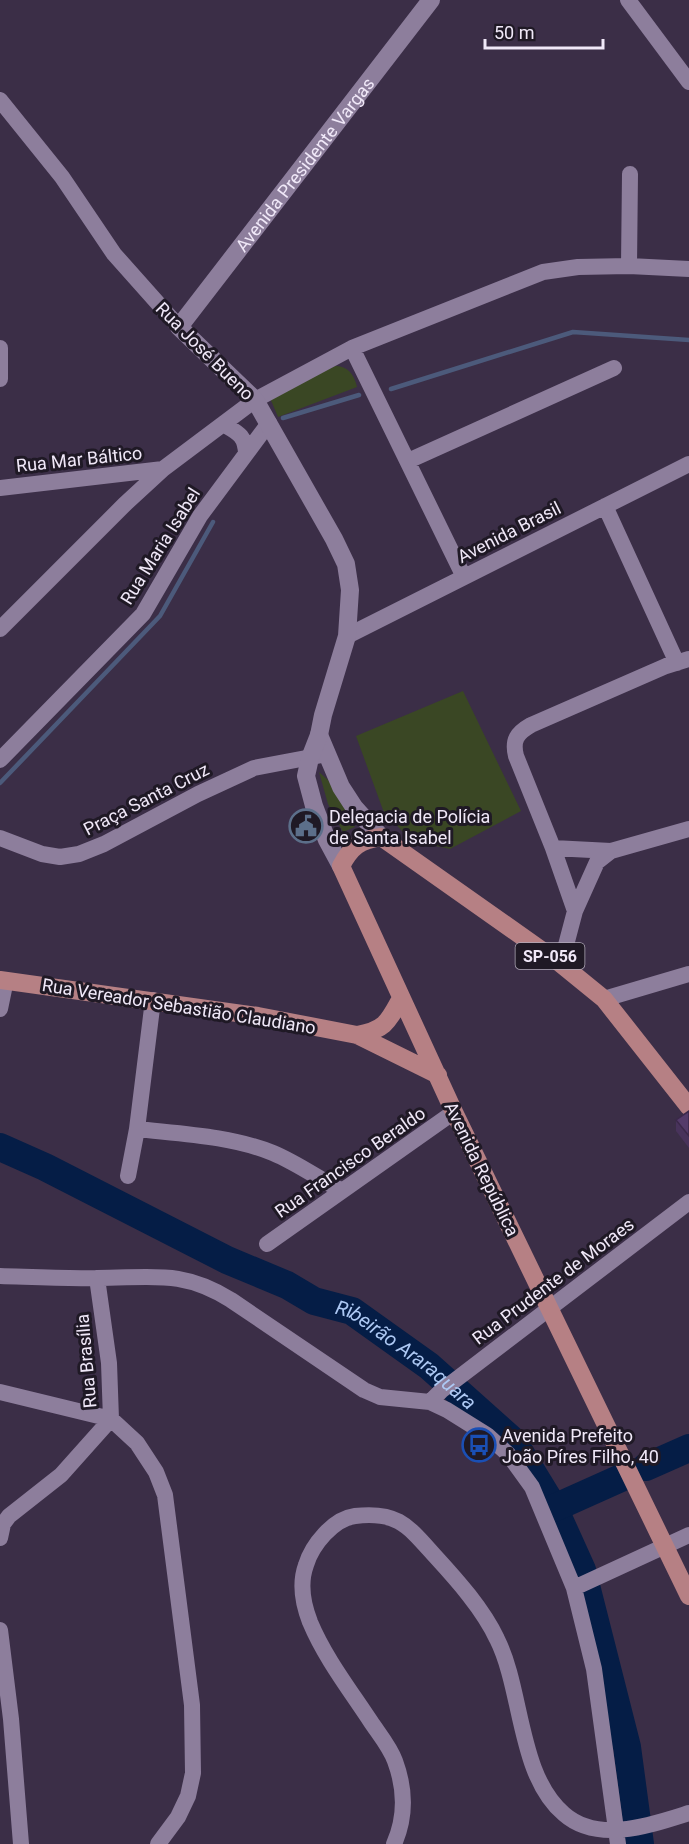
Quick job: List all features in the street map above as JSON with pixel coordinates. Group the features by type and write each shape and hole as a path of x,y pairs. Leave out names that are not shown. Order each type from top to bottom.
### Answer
{"main road":[{"path":"341,866 346,856 356,846 367,839 381,837"},
{"name":"SP-056","path":"381,837 561,964 604,999 689,1107"},
{"name":"Avenida República","path":"341,866 454,1112 689,1596"},
{"name":"Rua Vereador Sebastião Claudiano","path":"3,980 258,1016 357,1035 438,1075"},
{"path":"357,1035 375,1032 384,1026 400,998"}],"street":[{"name":"Avenida Presidente Vargas","path":"179,327 431,0"},
{"path":"628,0 689,81"},
{"name":"Rua José Bueno","path":"0,100 62,177 114,254 179,327 255,400 334,539 346,564 350,590 347,636 319,735"},
{"path":"629,266 630,174"},
{"path":"0,629 163,469 255,400 352,348 543,272 578,267 629,266 689,269"},
{"path":"0,348 0,378"},
{"path":"352,348 464,577"},
{"path":"408,461 614,368"},
{"name":"Rua Maria Isabel","path":"0,760 143,614 200,516 269,423"},
{"path":"223,424 241,435 245,442 246,453"},
{"name":"Avenida Brasil","path":"347,636 689,464"},
{"name":"Rua Mar Báltico","path":"0,488 163,469"},
{"path":"575,911 553,848 516,756 515,738 531,725 683,661 605,506"},
{"name":"Avenida República","path":"319,735 318,756 306,776 327,840 341,866"},
{"path":"318,756 334,775 354,807 381,837"},
{"name":"Praça Santa Cruz","path":"0,838 42,855 60,857 80,854 254,768 318,756"},
{"path":"553,848 611,851 689,829"},
{"path":"561,964 575,911 597,862 611,851"},
{"path":"604,999 689,974"},
{"path":"0,1010 3,980"},
{"path":"128,1176 137,1129 153,1000"},
{"name":"Rua Francisco Beraldo","path":"267,1244 454,1112"},
{"path":"137,1129 215,1138 273,1153 342,1191"},
{"name":"Rua Prudente de Moraes","path":"436,1396 689,1202"},
{"path":"0,1276 97,1278 155,1275 197,1282 231,1300 364,1390 380,1397 436,1396 447,1410 487,1435 508,1454 532,1487 578,1587 594,1669 617,1837"},
{"name":"Rua Brasília","path":"0,1538 3,1524 9,1516 61,1475 111,1419 109,1363 97,1278"},
{"path":"0,1392 111,1419 137,1443 156,1472 165,1495 192,1705 193,1773 188,1796 178,1817 158,1844"},
{"path":"394,1844 404,1813 402,1788 395,1759 319,1644 304,1608 302,1588 305,1565 316,1544 332,1528 351,1517 375,1514 394,1518 414,1533 448,1570 482,1614 497,1638 508,1666 532,1765 547,1795 564,1814 584,1826 617,1837 637,1826 654,1824 689,1813"},
{"path":"578,1587 689,1534"},
{"path":"0,1629 6,1718 21,1844"}],"green space":[{"path":"335,366 344,367 350,372 357,387 278,417 270,398"},
{"path":"463,691 521,811 450,849 411,841 383,810 356,736"},
{"path":"319,772 328,780 355,827 343,832 328,804"}],"building":[{"path":"689,1111 689,1136 676,1120"}],"waterway":[{"path":"391,389 573,332 689,340"},
{"path":"283,418 359,395"},
{"path":"0,783 160,616 213,522"},
{"name":"Ribeirão Araraquara","path":"0,1147 45,1167 227,1260 287,1285 314,1301 352,1311 429,1366 513,1441 554,1508 582,1570 627,1747 640,1844"},
{"path":"646,1467 689,1448"},
{"path":"554,1508 621,1478"}],"place":[{"name":"Delegacia de Polícia de Santa Isabel","path":"306,826"},
{"name":"Avenida Prefeito João Píres Filho, 40","path":"479,1445"}]}
